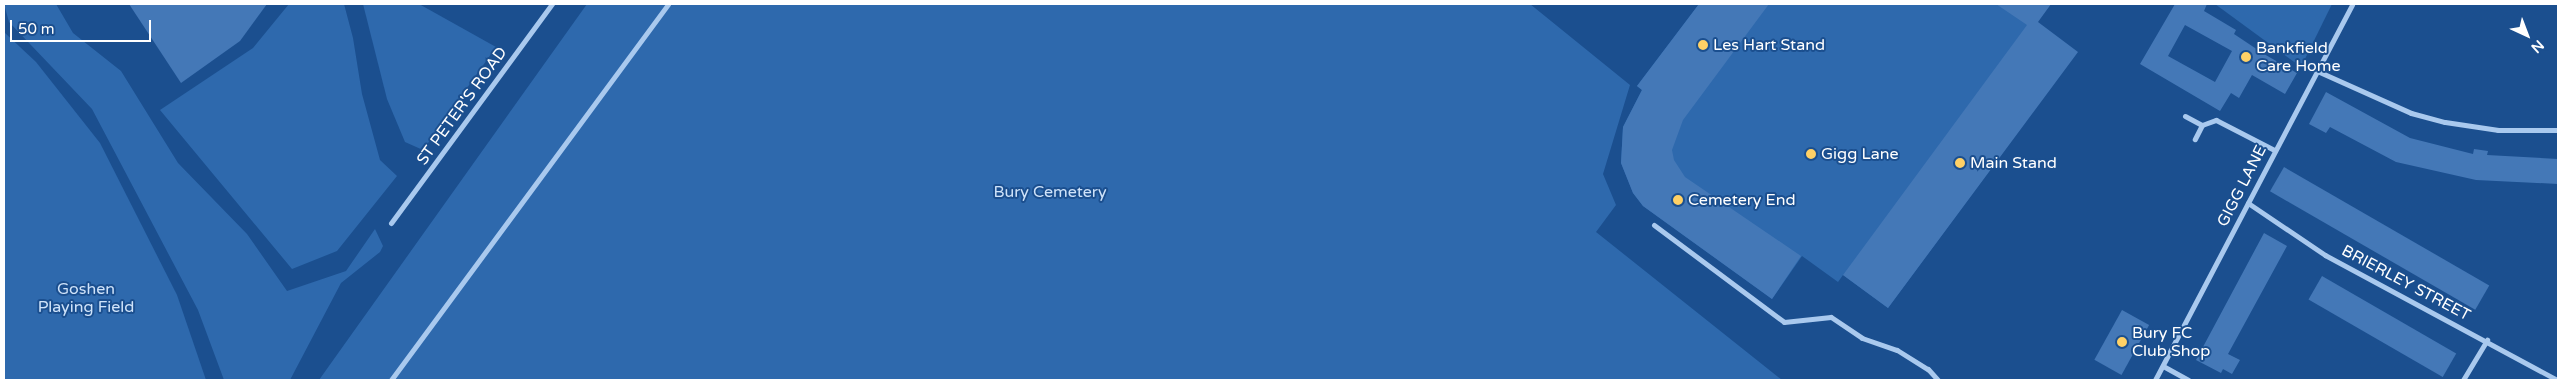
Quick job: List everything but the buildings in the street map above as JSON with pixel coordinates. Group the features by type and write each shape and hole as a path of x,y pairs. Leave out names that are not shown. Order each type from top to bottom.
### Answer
{"street":[{"name":"ST PETER'S ROAD","path":"391,223 552,4"},
{"path":"391,380 668,4"},
{"name":"GIGG LANE","path":"2155,380 2352,4"},
{"path":"2316,70 2411,112 2445,122 2498,130 2558,130"},
{"path":"2185,116 2202,125"},
{"path":"2195,139 2202,125 2216,120 2274,150"},
{"name":"BRIERLEY STREET","path":"2248,203 2325,255 2487,340 2557,380"},
{"path":"1654,225 1784,322 1831,316 1862,338 1897,350 1928,369 1938,380"},
{"path":"2462,380 2487,340"},
{"path":"2163,366 2188,380"}],"green space":[{"path":"4,4 56,4 73,33 121,71 178,163 247,234 287,291 346,271 375,229 383,246 380,252 341,283 290,380 224,380 198,310 92,109 9,22"},
{"path":"289,4 344,4 353,38 362,94 380,160 397,176 337,251 292,269 160,110 253,48"},
{"path":"363,4 419,4 496,47 423,150 405,142 387,99"},
{"name":"Bury Cemetery","path":"587,4 1530,4 1630,85 1603,174 1616,205 1596,232 1782,380 319,380"},
{"name":"Gigg Lane","path":"1699,4 2051,4 2037,22 2077,52 1888,308 1843,275 1838,282 1802,256 1772,299 1643,206 1633,193 1621,163 1623,127 1642,90 1637,86"},
{"path":"2215,4 2332,4 2301,67"},
{"name":"Goshen Playing Field","path":"4,32 36,62 100,143 177,295 206,380 4,380"}],"place":[{"name":"Les Hart Stand","path":"1703,45"},
{"name":"Bankfield Care Home","path":"2246,57"},
{"name":"Gigg Lane","path":"1811,154"},
{"name":"Main Stand","path":"1960,163"},
{"name":"Cemetery End","path":"1678,200"},
{"name":"Bury FC Club Shop","path":"2122,342"}]}
